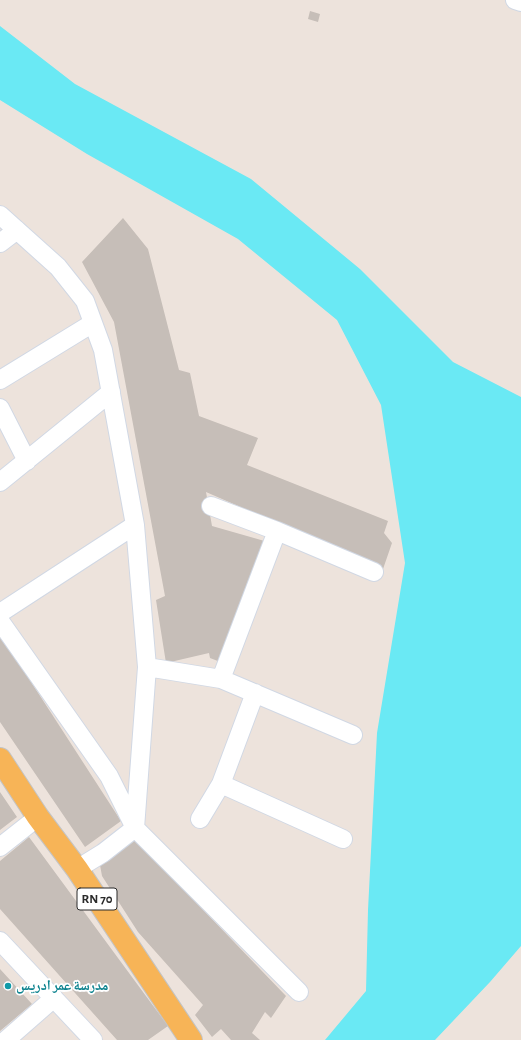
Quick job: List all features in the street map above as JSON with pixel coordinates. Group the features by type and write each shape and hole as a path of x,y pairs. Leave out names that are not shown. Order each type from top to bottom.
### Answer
{"main road":[{"name":"RN 70","path":"0,758 38,817 77,869 191,1040"}],"street":[{"path":"515,0 521,2"},
{"path":"0,215 58,267 84,301 103,350 135,525 147,666 135,828 103,853 77,869"},
{"path":"0,243 17,230"},
{"path":"0,380 93,323"},
{"path":"0,482 111,392"},
{"path":"0,408 27,460"},
{"path":"211,506 374,572"},
{"path":"0,613 135,525"},
{"path":"221,679 277,532"},
{"path":"0,621 109,776 135,828 299,992"},
{"path":"147,666 221,679 353,735"},
{"path":"200,819 221,784 255,693"},
{"path":"221,784 343,839"},
{"path":"0,847 38,817"},
{"path":"0,941 93,1040"},
{"path":"6,1040 54,998"}],"water":[{"path":"0,26 75,84 251,179 360,269 453,362 521,397 521,946 490,982 435,1040 325,1040 366,991 368,910 377,733 405,563 381,405 337,320 238,239 87,154 0,100"}],"building":[{"path":"310,11 320,14 318,22 308,19"},
{"path":"123,218 148,249 179,370 190,373 199,416 258,438 247,465 388,521 384,533 392,543 383,569 206,492 212,526 268,542 223,663 210,658 209,653 166,663 156,600 165,596 114,322 82,262"},
{"path":"0,634 121,821 85,847 0,722"},
{"path":"0,792 17,817 0,830"},
{"path":"29,837 168,1026 148,1040 117,1040 0,909 0,861"},
{"path":"133,837 286,996 271,1018 265,1012 252,1033 260,1040 231,1040 221,1029 212,1037 195,1015 203,1005 138,932 102,876 100,865"},
{"name":"مدرسة عمر ادريس","path":"0,969 32,1004 0,1031"}],"place":[{"name":"مدرسة عمر ادريس","path":"8,986"}]}
